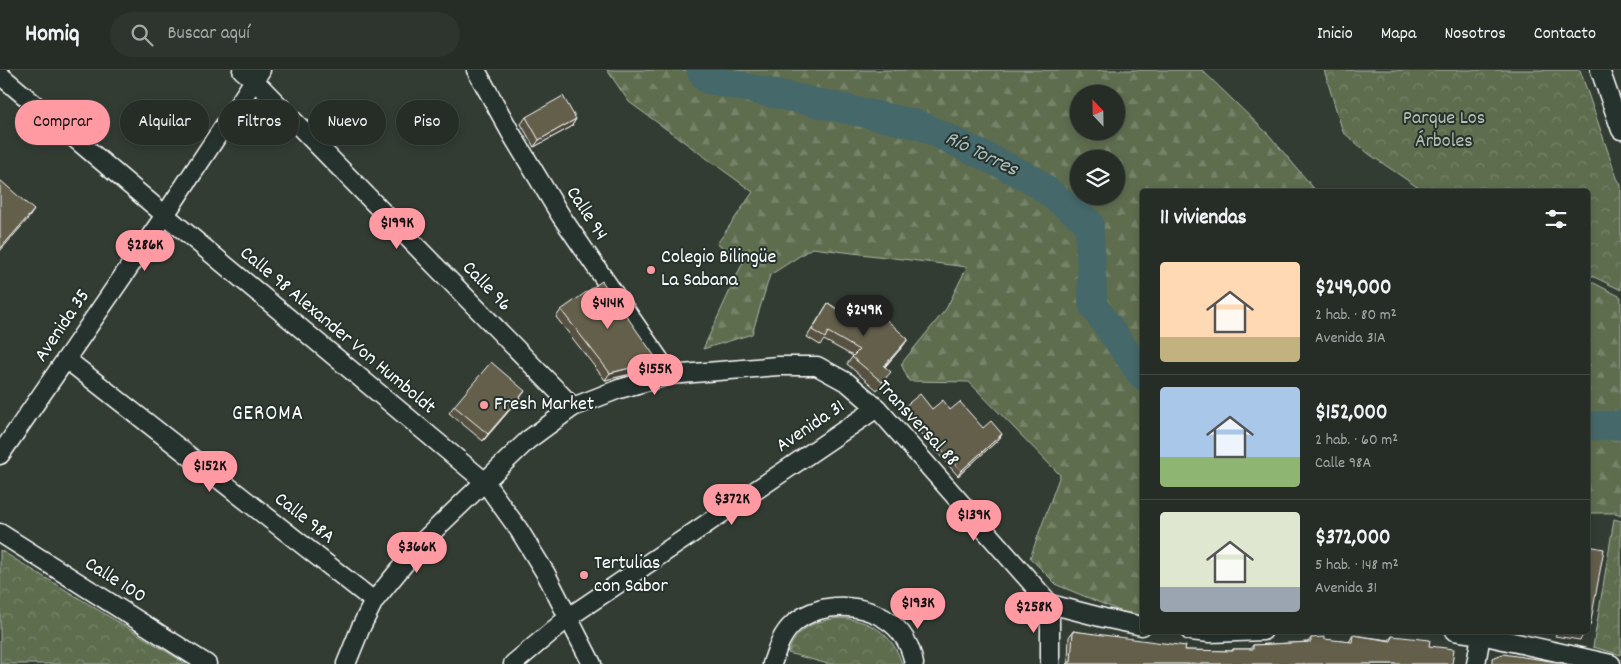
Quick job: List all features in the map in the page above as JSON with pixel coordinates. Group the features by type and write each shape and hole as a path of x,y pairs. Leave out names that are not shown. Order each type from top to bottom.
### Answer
{"street":[{"name":"Calle 94","path":"476,70 512,135 561,216 670,375"},
{"name":"Avenida 35","path":"0,455 165,215 252,73"},
{"name":"Calle 96","path":"252,73 574,407"},
{"name":"Calle 98 Alexander Von Humboldt","path":"0,75 484,481 520,530 546,574 592,664"},
{"path":"1609,78 1621,130"},
{"name":"Calle 98A","path":"66,359 374,600"},
{"name":"Transversal 88","path":"346,664 374,600 422,542 528,440 574,407 619,389 670,375 778,366 817,366 848,383 877,408 1050,604"},
{"name":"Avenida 31","path":"512,664 569,617 877,408"},
{"name":"Calle 100","path":"0,533 207,664"},
{"path":"1050,664 1050,604 1140,626"},
{"path":"772,664 779,640 793,624 815,611 840,606 866,611 884,619 900,632 911,650 914,664"},
{"path":"1474,634 1611,664"},
{"path":"1476,664 1481,635"}],"green space":[{"path":"607,70 1202,70 1269,135 1314,189 1140,189 1140,615 1125,613 1057,585 1030,558 1060,475 969,382 909,381 901,364 946,309 967,267 812,248 770,275 752,334 703,349 743,262 717,244 753,192 629,102"},
{"name":"Parque Los Árboles","path":"1324,70 1580,70 1621,185 1621,290 1590,275 1590,189 1420,189 1369,154 1343,132"},
{"path":"1590,281 1621,297 1621,515 1615,513 1590,513"},
{"path":"1614,519 1621,521 1621,655 1593,647"},
{"path":"0,550 187,664 0,664"},
{"path":"840,618 861,622 879,630 893,644 902,664 828,664 788,653 796,637 802,631 823,621"}],"building":[{"path":"563,96 576,119 539,140 526,117"},
{"path":"0,180 34,210 0,249"},
{"path":"602,281 658,361 610,373 561,310"},
{"path":"828,303 851,319 854,314 857,316 860,308 881,315 908,339 884,366 891,372 882,382 852,357 859,350 828,332 825,338 812,330"},
{"name":"Fresh Market","path":"491,362 525,391 488,434 454,406"},
{"path":"920,394 932,409 943,400 950,410 960,402 983,428 991,421 1002,434 961,471 904,407"},
{"path":"1590,546 1604,549 1590,626"},
{"path":"1073,631 1186,646 1185,650 1233,651 1233,649 1253,649 1253,645 1311,642 1311,638 1324,637 1324,639 1352,642 1353,635 1391,641 1392,636 1430,640 1429,646 1454,649 1452,664 1068,664 1068,662 1071,662"},
{"path":"1503,654 1564,664 1492,664 1492,658"}],"waterway":[{"name":"Río Torres","path":"701,70 707,79 920,125 1030,178 1089,223 1093,305 1140,372"},
{"name":"Río Torres","path":"1590,426 1621,425"}],"place":[{"name":"Colegio Bilingüe La Sabana","path":"651,270"},
{"name":"Fresh Market","path":"484,405"},
{"name":"Tertulias con Sabor","path":"584,575"}],"district":[{"name":"GEROMA","path":"268,415"}]}
